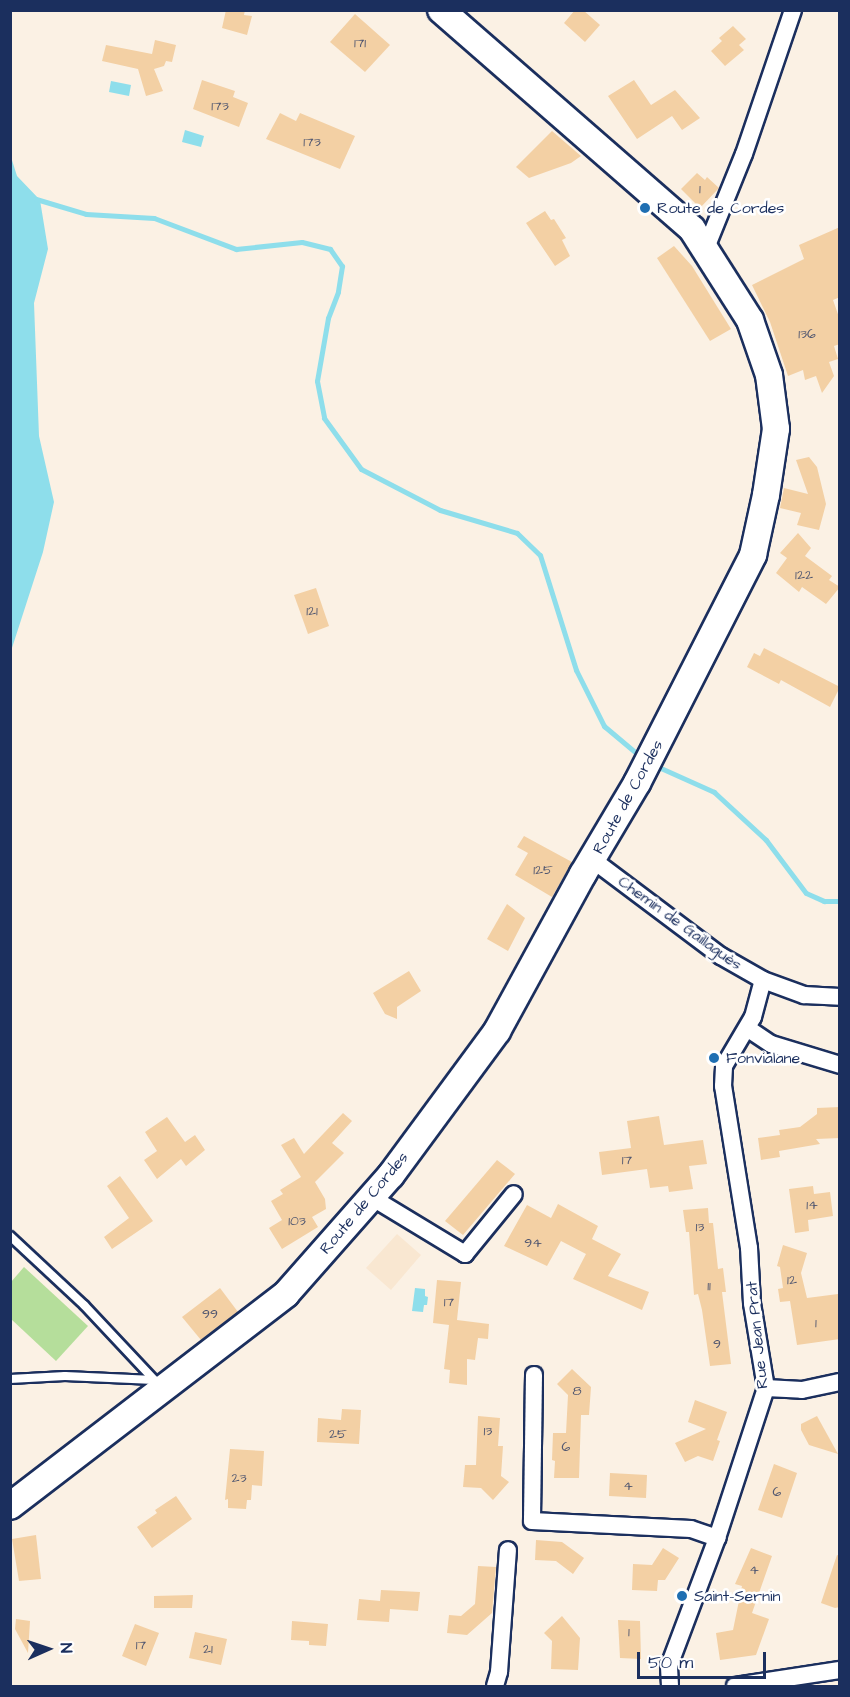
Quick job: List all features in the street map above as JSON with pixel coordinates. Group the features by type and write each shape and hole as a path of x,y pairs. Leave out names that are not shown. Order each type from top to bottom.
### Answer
{"main road":[{"name":"Route de Cordes","path":"10,1506 159,1385 286,1293 391,1175 497,1031 637,783 753,555 766,495 776,429 769,375 750,320 692,229 441,10"}],"street":[{"path":"705,248 744,154 793,10"},
{"name":"Chemin de Gaillaguès","path":"593,860 721,956 763,980 804,994 840,997"},
{"name":"Rue Jean Prat","path":"670,1686 669,1666 717,1538 766,1388 752,1303 749,1248 723,1086 724,1066 753,1017 763,980"},
{"path":"747,1028 771,1044 840,1065"},
{"path":"371,1197 465,1254 514,1194"},
{"path":"534,1375 532,1521 691,1529 717,1538"},
{"path":"766,1388 802,1390 840,1382"},
{"path":"495,1686 499,1672 508,1550"},
{"path":"735,1686 840,1670"}],"lane":[{"path":"10,1236 84,1305 159,1385"},
{"path":"10,1379 65,1376 159,1385"}],"shaded area":[{"path":"397,1234 421,1255 391,1290 366,1268"}],"green space":[{"path":"24,1267 88,1326 56,1361 11,1319 11,1282"}],"water":[{"path":"111,81 131,85 129,96 109,92"},
{"path":"185,130 204,136 201,147 182,142"},
{"path":"11,157 17,176 40,200 48,249 34,303 39,436 54,502 43,552 11,651"},
{"path":"415,1288 425,1289 425,1296 428,1297 423,1312 412,1311"}],"building":[{"path":"226,10 245,10 244,15 252,16 247,35 222,28"},
{"path":"575,10 583,10 600,25 585,42 564,23"},
{"path":"355,14 390,45 365,72 330,42"},
{"path":"733,26 746,39 739,45 744,50 725,66 711,51 722,41 719,38"},
{"path":"155,40 176,45 172,62 166,61 164,66 154,69 163,91 146,96 138,69 102,61 106,45 152,54"},
{"path":"202,80 235,91 233,97 248,103 239,127 193,109"},
{"path":"634,80 651,105 675,90 700,118 682,130 672,116 637,139 608,96"},
{"path":"280,113 296,121 300,113 355,136 340,169 266,139"},
{"path":"552,131 581,156 571,163 529,178 516,167"},
{"path":"697,173 705,180 707,177 719,188 700,208 681,189"},
{"path":"545,211 551,220 554,219 566,238 562,240 570,256 555,266 526,223"},
{"path":"840,227 840,297 833,300 840,320 840,344 834,346 838,359 829,362 834,376 822,393 816,376 805,380 803,370 788,376 770,322 752,285 804,259 799,245"},
{"path":"674,246 692,266 731,329 710,341 657,258"},
{"path":"809,457 817,467 826,504 819,530 797,525 801,513 780,508 784,488 808,494 796,460"},
{"path":"798,533 811,548 805,556 832,576 829,580 840,587 826,604 802,587 799,592 776,573 787,558 780,553"},
{"path":"316,588 329,626 308,634 294,595"},
{"path":"764,648 840,687 830,707 781,680 779,684 747,667 754,653 760,656"},
{"path":"524,836 572,862 552,897 515,875 528,853 517,847"},
{"path":"507,904 525,918 508,951 487,939"},
{"path":"409,971 421,991 397,1007 397,1019 385,1014 373,993"},
{"path":"840,1107 840,1138 816,1139 820,1144 779,1151 780,1157 761,1160 758,1138 780,1135 779,1130 800,1127 817,1114 817,1108"},
{"path":"343,1113 352,1121 332,1143 344,1153 315,1182 325,1199 326,1209 312,1217 318,1227 282,1249 269,1228 282,1220 271,1201 283,1194 280,1190 301,1177 281,1145 294,1138 304,1154"},
{"path":"659,1116 664,1145 703,1140 707,1164 689,1166 693,1189 669,1192 668,1186 650,1188 647,1169 602,1175 599,1152 631,1148 627,1121"},
{"path":"167,1117 185,1142 195,1135 205,1150 186,1166 181,1159 157,1179 144,1160 157,1151 145,1132"},
{"path":"497,1160 515,1174 463,1235 445,1221"},
{"path":"120,1176 153,1221 112,1249 104,1237 129,1218 107,1186"},
{"path":"813,1186 814,1194 830,1192 833,1216 808,1220 809,1231 795,1233 789,1189"},
{"path":"558,1204 598,1226 592,1239 621,1254 608,1276 649,1292 642,1310 573,1279 586,1254 561,1241 547,1266 504,1246 527,1205 551,1218"},
{"path":"708,1208 709,1223 713,1223 718,1269 723,1268 726,1292 722,1292 731,1364 710,1366 702,1310 698,1294 694,1295 689,1232 686,1232 683,1210"},
{"path":"783,1245 807,1253 801,1273 807,1298 838,1294 840,1339 797,1345 790,1301 780,1302 778,1289 783,1288 780,1267 777,1266"},
{"path":"437,1280 461,1282 457,1320 489,1324 488,1339 478,1338 475,1360 467,1359 467,1385 449,1383 450,1370 444,1369 449,1325 433,1323"},
{"path":"220,1288 238,1312 201,1340 182,1317"},
{"path":"572,1369 591,1387 589,1415 581,1415 579,1478 554,1478 553,1433 566,1433 568,1395 557,1384"},
{"path":"695,1400 727,1412 717,1440 720,1441 713,1461 698,1456 685,1462 675,1443 706,1429 688,1422"},
{"path":"342,1409 361,1410 359,1444 317,1442 318,1418 341,1420"},
{"path":"478,1416 500,1418 498,1446 503,1446 501,1476 509,1482 493,1500 481,1488 463,1487 465,1465 476,1465"},
{"path":"817,1416 838,1454 809,1445 801,1430 801,1424"},
{"path":"230,1449 264,1451 262,1486 252,1485 251,1500 247,1500 246,1509 228,1508 228,1499 225,1500"},
{"path":"774,1464 797,1473 782,1518 758,1510"},
{"path":"610,1473 647,1475 646,1498 609,1496"},
{"path":"176,1496 192,1519 152,1548 137,1527 157,1513 155,1510"},
{"path":"36,1535 41,1579 19,1581 12,1539"},
{"path":"536,1540 562,1542 584,1558 573,1574 556,1561 535,1560"},
{"path":"663,1548 679,1558 665,1580 658,1580 657,1591 632,1590 633,1564 652,1565"},
{"path":"751,1548 772,1556 752,1613 769,1619 756,1655 720,1660 716,1633 733,1630 742,1586 735,1584"},
{"path":"837,1555 840,1556 840,1607 835,1608 821,1603"},
{"path":"478,1566 496,1567 492,1613 467,1635 447,1633 449,1615 461,1616 475,1604"},
{"path":"381,1590 420,1592 418,1611 390,1609 389,1622 357,1620 359,1599 380,1601"},
{"path":"193,1595 192,1608 154,1608 154,1596"},
{"path":"562,1616 580,1638 578,1670 551,1669 552,1641 544,1633"},
{"path":"16,1619 30,1621 28,1653 15,1629"},
{"path":"618,1620 640,1621 641,1659 620,1658"},
{"path":"292,1621 328,1624 326,1646 309,1645 309,1641 291,1640"},
{"path":"135,1624 159,1633 146,1666 122,1656"},
{"path":"195,1632 227,1639 221,1665 189,1658"}],"waterway":[{"path":"36,199 86,214 154,218 236,249 302,242 330,249 342,266 338,292 328,318 317,381 324,418 361,469 440,510 517,533 540,555 576,670 604,726 641,757"},
{"path":"654,765 714,792 766,840 806,893 824,901 840,901"}],"place":[{"name":"Route de Cordes","path":"645,208"},
{"name":"Fonvialane","path":"714,1058"},
{"name":"Saint-Sernin","path":"682,1596"}]}
